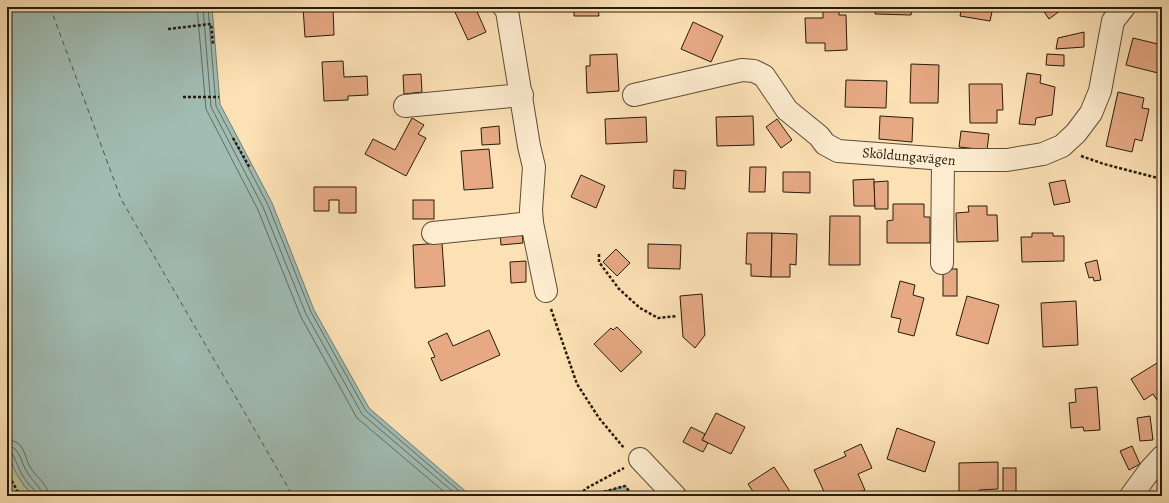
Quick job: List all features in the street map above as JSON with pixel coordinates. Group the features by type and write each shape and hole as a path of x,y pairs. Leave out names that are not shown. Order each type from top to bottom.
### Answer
{"street":[{"path":"504,7 507,11 534,167 531,210 532,223 549,301"},
{"name":"Sköldungavägen","path":"634,95 742,70 754,71 764,76 787,110 819,136 825,144 838,150 958,160 1007,160 1043,154 1062,146 1076,133 1091,113 1100,91 1113,20 1124,7"},
{"path":"405,106 522,95"},
{"path":"942,263 943,159"},
{"path":"433,233 532,223"},
{"path":"1131,496 1150,470 1162,457"},
{"path":"640,459 675,496"}],"path":[{"path":"168,29 211,24 213,44"},
{"path":"183,97 219,97"},
{"path":"233,138 250,168"},
{"path":"1062,146 1082,156 1104,164 1162,179"},
{"path":"599,254 599,262 619,289 640,308 658,318 677,316"},
{"path":"549,301 577,384 599,418 611,433"},
{"path":"581,496 585,489 640,459"},
{"path":"7,472 20,496"},
{"path":"595,496 599,493 625,486 632,496"},
{"path":"90,496 94,494"}],"green space":[{"path":"7,452 25,487 35,496 7,496"}],"water":[{"path":"7,7 212,7 220,104 272,203 314,310 369,408 471,496 35,496 25,487 16,473 7,452"},
{"path":"625,486 633,496 595,496 599,493"}],"building":[{"path":"303,7 333,7 334,35 305,37"},
{"path":"475,7 486,32 468,40 453,8"},
{"path":"574,7 598,7 599,16 574,16"},
{"path":"876,7 912,7 911,15 875,14"},
{"path":"962,7 993,7 990,21 960,16"},
{"path":"1041,7 1065,7 1049,19"},
{"path":"839,10 839,15 846,15 847,50 825,51 825,43 806,43 805,18 823,18 823,11"},
{"path":"693,22 723,36 711,62 681,49"},
{"path":"1084,32 1084,47 1056,49 1058,38"},
{"path":"1133,38 1162,45 1162,74 1126,65"},
{"path":"617,54 619,91 587,93 586,66 590,66 590,55"},
{"path":"1047,54 1064,55 1064,66 1046,65"},
{"path":"343,61 344,77 367,76 368,95 348,96 348,100 324,101 322,62"},
{"path":"911,64 939,65 938,103 910,103"},
{"path":"1027,73 1041,75 1040,83 1055,87 1052,115 1036,118 1035,125 1019,124"},
{"path":"421,74 422,92 404,94 403,75"},
{"path":"846,80 887,81 886,108 845,107"},
{"path":"969,84 1002,84 1003,110 997,110 997,123 970,123"},
{"path":"1118,92 1144,98 1142,108 1149,109 1142,141 1135,139 1132,152 1106,146"},
{"path":"753,116 754,145 717,146 716,117"},
{"path":"880,116 913,118 912,142 879,139"},
{"path":"646,117 647,142 606,144 605,119"},
{"path":"412,118 424,125 418,134 426,138 406,176 365,154 373,139 395,150"},
{"path":"777,119 792,140 781,148 766,127"},
{"path":"499,126 500,144 482,145 481,128"},
{"path":"961,131 989,134 987,150 959,147"},
{"path":"489,149 493,188 464,190 461,151"},
{"path":"750,167 766,167 765,192 749,192"},
{"path":"674,170 686,171 685,189 673,188"},
{"path":"783,172 810,172 810,193 783,192"},
{"path":"581,175 605,186 596,208 571,197"},
{"path":"874,179 875,206 854,206 853,180"},
{"path":"1065,180 1070,202 1054,205 1049,183"},
{"path":"888,181 888,209 875,209 874,182"},
{"path":"314,187 356,187 356,213 339,213 339,200 329,200 329,211 314,211"},
{"path":"413,200 434,200 434,219 413,219"},
{"path":"893,204 924,204 924,217 930,217 930,243 887,243 887,221 893,220"},
{"path":"968,206 987,206 987,215 997,215 998,241 957,242 956,213 969,212"},
{"path":"830,216 860,216 860,265 829,265"},
{"path":"522,231 523,243 501,245 500,232"},
{"path":"747,233 772,233 771,277 751,276 751,264 746,264"},
{"path":"772,233 797,234 796,265 790,264 790,277 771,277"},
{"path":"1032,233 1053,233 1053,236 1064,236 1064,261 1022,262 1021,237 1032,237"},
{"path":"442,243 445,286 415,288 413,245"},
{"path":"648,244 681,245 680,269 648,268"},
{"path":"616,249 630,263 617,276 603,262"},
{"path":"1097,260 1101,280 1094,281 1093,277 1089,278 1085,263"},
{"path":"526,261 526,282 511,283 510,262"},
{"path":"943,269 957,269 957,296 943,296"},
{"path":"900,281 915,285 913,295 924,298 914,336 898,332 901,319 891,317"},
{"path":"702,294 705,335 695,348 683,337 680,296"},
{"path":"967,296 999,305 988,344 956,335"},
{"path":"1076,301 1078,345 1043,347 1041,303"},
{"path":"617,327 642,352 621,372 594,344 611,328 613,330"},
{"path":"489,330 500,355 441,381 431,358 435,357 428,342 447,333 453,346"},
{"path":"1162,360 1162,397 1157,400 1153,394 1144,400 1131,379"},
{"path":"1097,387 1100,430 1084,431 1083,427 1071,428 1069,403 1076,402 1075,389"},
{"path":"716,413 745,427 731,454 702,440"},
{"path":"1150,416 1153,440 1140,441 1137,418"},
{"path":"691,427 705,434 702,440 708,443 703,452 683,442"},
{"path":"897,428 935,442 925,472 887,459"},
{"path":"861,444 872,468 858,474 865,490 852,496 844,496 842,492 833,496 826,496 814,470 846,456 844,452"},
{"path":"1132,446 1140,464 1129,470 1120,451"},
{"path":"998,462 998,489 979,490 979,496 959,496 959,463"},
{"path":"774,467 793,496 756,496 748,484"},
{"path":"1003,468 1016,468 1016,496 1003,496"}],"ferry route":[{"path":"50,7 121,199 293,496"}]}
